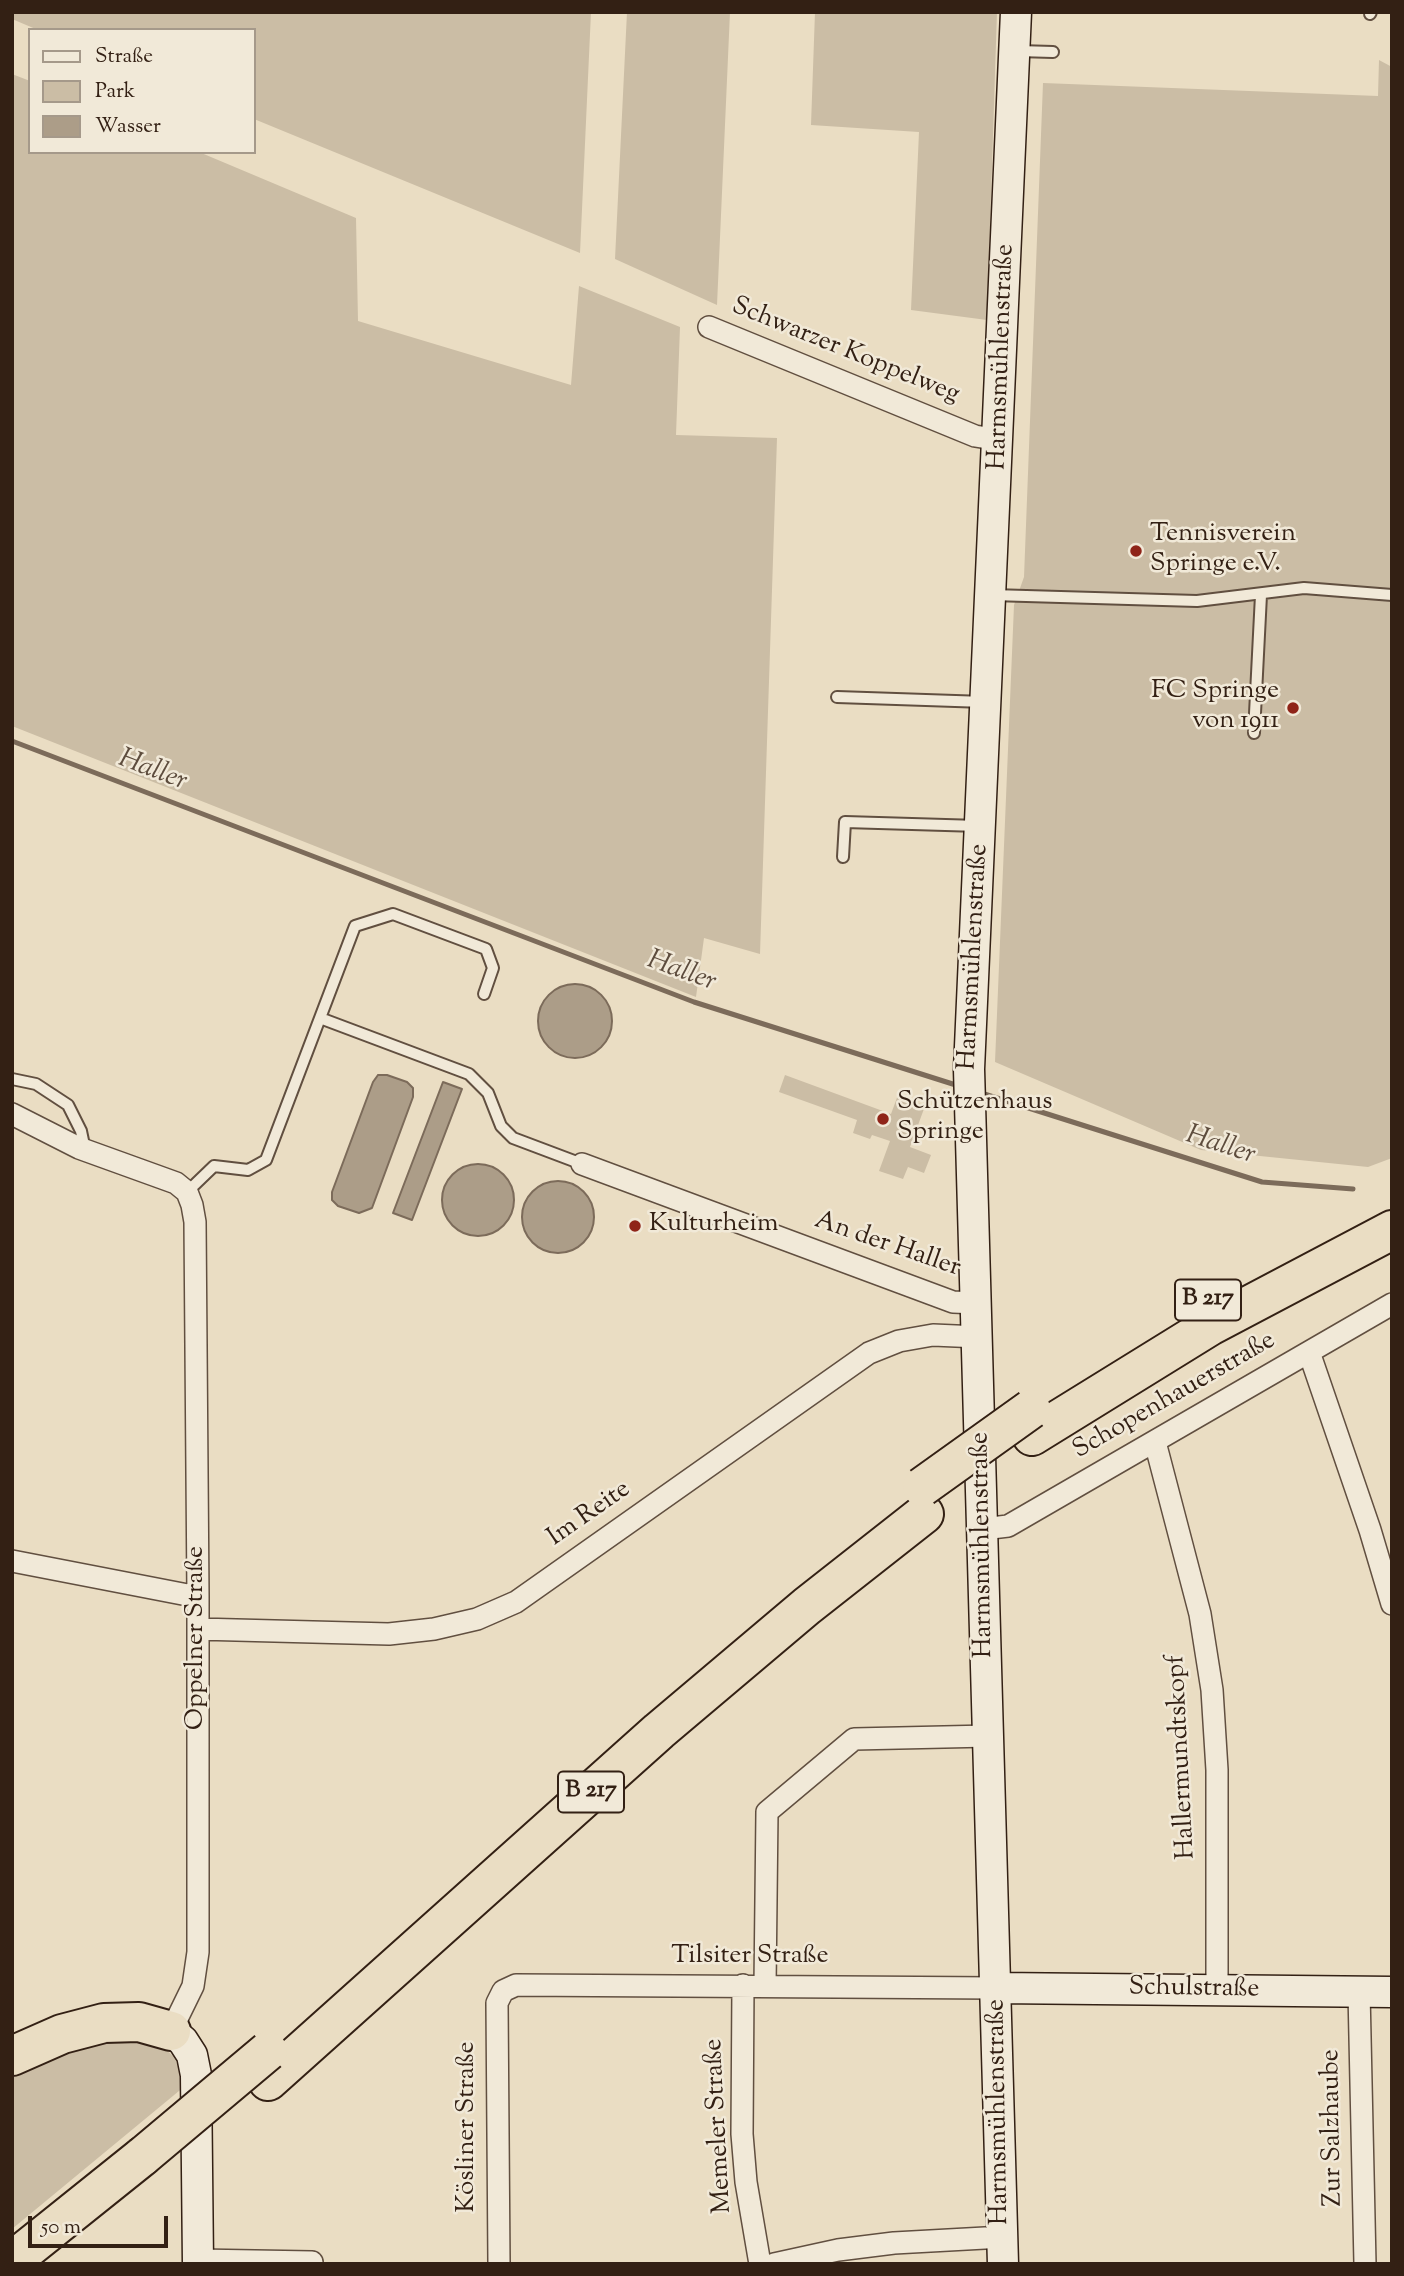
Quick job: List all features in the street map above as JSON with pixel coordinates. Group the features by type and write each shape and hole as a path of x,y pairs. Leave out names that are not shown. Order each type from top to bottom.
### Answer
{"highway":[{"name":"B 217","path":"44,2264 144,2170 807,1606 923,1501 1197,1307 1392,1204"},
{"name":"B 217","path":"1032,1422 1392,1230"},
{"path":"12,2056 62,2034 104,2023 139,2022 171,2031"},
{"name":"B 217","path":"12,2261 86,2202 144,2170"},
{"path":"12,2243 86,2202"}],"street":[{"name":"Harmsmühlenstraße","path":"1003,2251 979,1337 969,1069 1000,440 1016,12"},
{"name":"Schwarzer Koppelweg","path":"709,327 975,436 1000,440"},
{"path":"12,1114 85,1150 162,1176 187,1192"},
{"name":"An der Haller","path":"582,1164 953,1302 978,1303"},
{"name":"Oppelner Straße","path":"171,2031 193,1986 198,1952 195,1222 187,1192"},
{"name":"Schopenhauerstraße","path":"983,1529 1008,1525 1155,1443 1392,1304"},
{"name":"Im Reite","path":"198,1629 389,1634 434,1629 477,1619 516,1602 869,1353 899,1341 933,1335 979,1337"},
{"path":"1309,1352 1370,1530 1392,1604"},
{"name":"Hallermundtskopf","path":"1155,1443 1200,1614 1212,1690 1217,1770 1217,1990"},
{"path":"12,1560 198,1597"},
{"name":"Memeler Straße","path":"760,2264 746,2182 743,2146 767,1812 854,1739 989,1736"},
{"name":"Tilsiter Straße","path":"503,1991 516,1985 997,1988"},
{"name":"Schulstraße","path":"997,1988 1392,1992"},
{"name":"Kösliner Straße","path":"499,2264 497,2003 503,1991"},
{"name":"Zur Salzhaube","path":"1359,1992 1365,2264"},
{"path":"171,2031 183,2041 192,2055 196,2075 198,2262 312,2262"},
{"path":"774,2264 838,2250 894,2243 1003,2251"}],"lane":[{"path":"1015,51 1053,52"},
{"path":"992,595 1197,601 1304,589 1392,595"},
{"path":"1254,733 1261,595"},
{"path":"837,697 988,702"},
{"name":"Harmsmühlenstraße","path":"843,857 845,822 982,826"},
{"path":"187,1192 214,1166 248,1170 266,1160 355,926 393,914 486,949 493,968 484,993"},
{"path":"320,1018 469,1074 488,1093 501,1126 513,1138 582,1164"},
{"path":"12,1079 36,1084 68,1105 85,1150"}],"green space":[{"path":"12,12 591,12 580,253 256,120 256,28 33,28 12,19"},
{"path":"627,12 730,12 717,305 615,259"},
{"path":"815,12 997,12 987,320 911,310 919,132 811,125"},
{"path":"1379,60 1392,67 1392,1158 1368,1167 1201,1150 995,1062 1014,605 1024,577 1043,83 1378,96"},
{"path":"12,74 28,80 28,154 204,154 356,218 358,321 571,385 579,286 680,327 676,435 777,438 760,954 704,938 696,997 12,726"},
{"path":"785,1075 891,1114 898,1095 925,1106 910,1147 931,1155 924,1173 908,1167 903,1179 879,1171 890,1141 872,1135 870,1139 853,1133 857,1120 779,1092"},
{"path":"91,2036 160,2044 173,2056 182,2072 185,2086 12,2229 12,2068"}],"water":[{"path":"575,984 589,987 601,995 609,1007 612,1021 609,1035 601,1047 589,1055 575,1058 561,1055 549,1047 541,1035 538,1021 541,1007 549,995 561,987"},
{"path":"378,1075 387,1075 407,1082 413,1088 413,1097 372,1208 359,1213 338,1206 332,1200 332,1192"},
{"path":"443,1082 462,1089 412,1220 393,1213"},
{"path":"485,1164 504,1174 512,1186 512,1214 504,1226 492,1234 471,1236 452,1226 444,1214 442,1193 452,1174 464,1166"},
{"path":"565,1181 584,1191 592,1203 592,1231 584,1243 572,1251 551,1253 532,1243 524,1231 522,1210 532,1191 544,1183"}],"waterway":[{"name":"Haller","path":"12,741 694,1002 959,1086"},
{"name":"Haller","path":"978,1092 1262,1182 1353,1189"}],"place":[{"name":"Tennisverein Springe e.V.","path":"1136,551"},
{"name":"FC Springe von 1911","path":"1293,708"},
{"name":"Schützenhaus Springe","path":"883,1119"},
{"name":"Kulturheim","path":"635,1226"}]}
